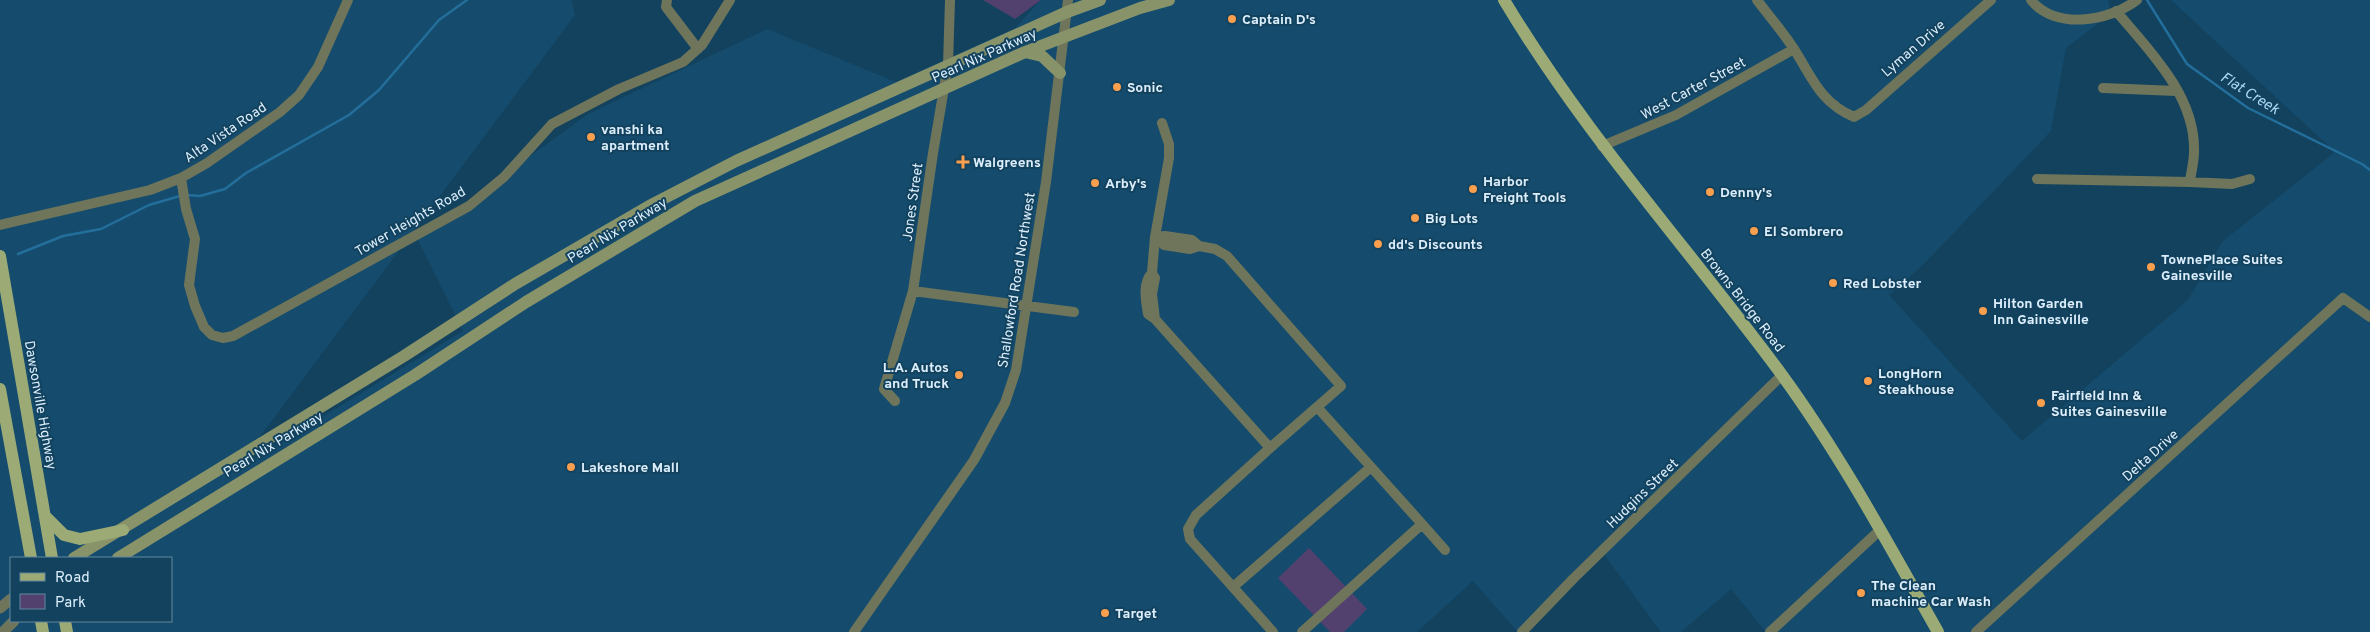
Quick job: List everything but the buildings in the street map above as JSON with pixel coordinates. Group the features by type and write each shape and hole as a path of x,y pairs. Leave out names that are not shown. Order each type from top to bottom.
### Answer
{"main road":[{"name":"Pearl Nix Parkway","path":"76,557 123,530 404,356 515,284 653,204 736,161 948,65 1067,6 1100,0"},
{"name":"Pearl Nix Parkway","path":"120,557 415,375 526,302 695,201 1025,52 1140,8 1169,0"},
{"name":"Browns Bridge Road","path":"1504,0 1602,146 1782,375 1827,439 1938,632"},
{"path":"1025,52 1042,56 1060,73"},
{"name":"Dawsonville Highway","path":"0,256 52,557"},
{"path":"0,389 31,557"},
{"path":"45,516 64,535 80,540 123,530"}],"street":[{"name":"Alta Vista Road","path":"0,225 150,190 181,178 207,164 280,112 299,94 318,68 348,0"},
{"path":"667,0 666,7 698,49"},
{"name":"Tower Heights Road","path":"181,178 186,209 195,239 196,250 189,279 195,306 204,327 212,335 223,338 233,336 468,206 504,177 552,124 619,89 683,62 698,49 730,0"},
{"name":"Jones Street","path":"894,401 884,389 913,291 948,65 950,0"},
{"path":"1757,0 1794,49"},
{"name":"Lyman Drive","path":"1794,49 1812,83 1830,104 1854,117 1866,110 1991,0"},
{"path":"2031,0 2040,10 2065,19 2106,16 2137,0"},
{"name":"Shallowford Road Northwest","path":"854,632 974,460 1005,403 1016,370 1027,307 1065,36 1067,6"},
{"path":"2116,11 2158,60 2189,117 2194,151 2190,182"},
{"name":"West Carter Street","path":"1602,146 1676,116 1794,49"},
{"path":"2103,88 2176,91"},
{"path":"1162,123 1169,144 1169,158 1152,273 1148,276 1148,314 1156,319 1270,448"},
{"path":"2037,179 2232,184 2250,179"},
{"path":"1157,238 1164,245 1178,242 1190,249 1199,246 1215,249 1227,256 1341,386 1196,515 1188,529 1190,539 1273,632"},
{"path":"913,291 1074,312"},
{"name":"Delta Drive","path":"1976,632 2343,298 2370,317"},
{"name":"Hudgins Street","path":"1522,632 1573,579 1782,375"},
{"path":"1317,407 1445,550"},
{"path":"1233,587 1371,466"},
{"path":"1302,632 1422,524"},
{"path":"1770,632 1880,530"},
{"path":"0,608 10,600"},
{"path":"3,632 13,622"}],"shaded area":[{"path":"0,0 572,0 575,15 235,470 463,331 417,238 588,114 767,29 896,82 1015,28 1041,0 2108,0 2111,13 2066,48 2051,131 1924,264 1889,295 2022,441 2188,300 2223,241 2335,152 2171,0 2370,0 2370,632 1766,632 1731,589 1681,632 1661,632 1603,553 1518,632 1473,581 1417,632 0,632"}],"green space":[{"path":"983,0 1041,0 1015,19"},
{"path":"1309,548 1367,609 1344,632 1330,632 1278,578"}],"waterway":[{"path":"186,195 200,196 225,189 246,173 349,115 379,90 439,20 467,0"},
{"name":"Flat Creek","path":"2147,0 2187,64 2248,108 2362,164 2370,170"},
{"path":"18,254 63,236 101,229 149,205 180,196"}],"place":[{"name":"Captain D's","path":"1232,19"},
{"name":"Sonic","path":"1117,87"},
{"name":"vanshi ka apartment","path":"591,137"},
{"name":"Walgreens","path":"963,162"},
{"name":"Arby's","path":"1095,183"},
{"name":"Harbor Freight Tools","path":"1473,189"},
{"name":"Denny's","path":"1710,192"},
{"name":"Big Lots","path":"1415,218"},
{"name":"El Sombrero","path":"1754,231"},
{"name":"dd's Discounts","path":"1378,244"},
{"name":"TownePlace Suites Gainesville","path":"2151,267"},
{"name":"Red Lobster","path":"1833,283"},
{"name":"Hilton Garden Inn Gainesville","path":"1983,311"},
{"name":"L.A. Autos and Truck","path":"959,375"},
{"name":"LongHorn Steakhouse","path":"1868,381"},
{"name":"Fairfield Inn & Suites Gainesville","path":"2041,403"},
{"name":"Lakeshore Mall","path":"571,467"},
{"name":"The Clean machine Car Wash","path":"1861,593"},
{"name":"Target","path":"1105,613"}]}
